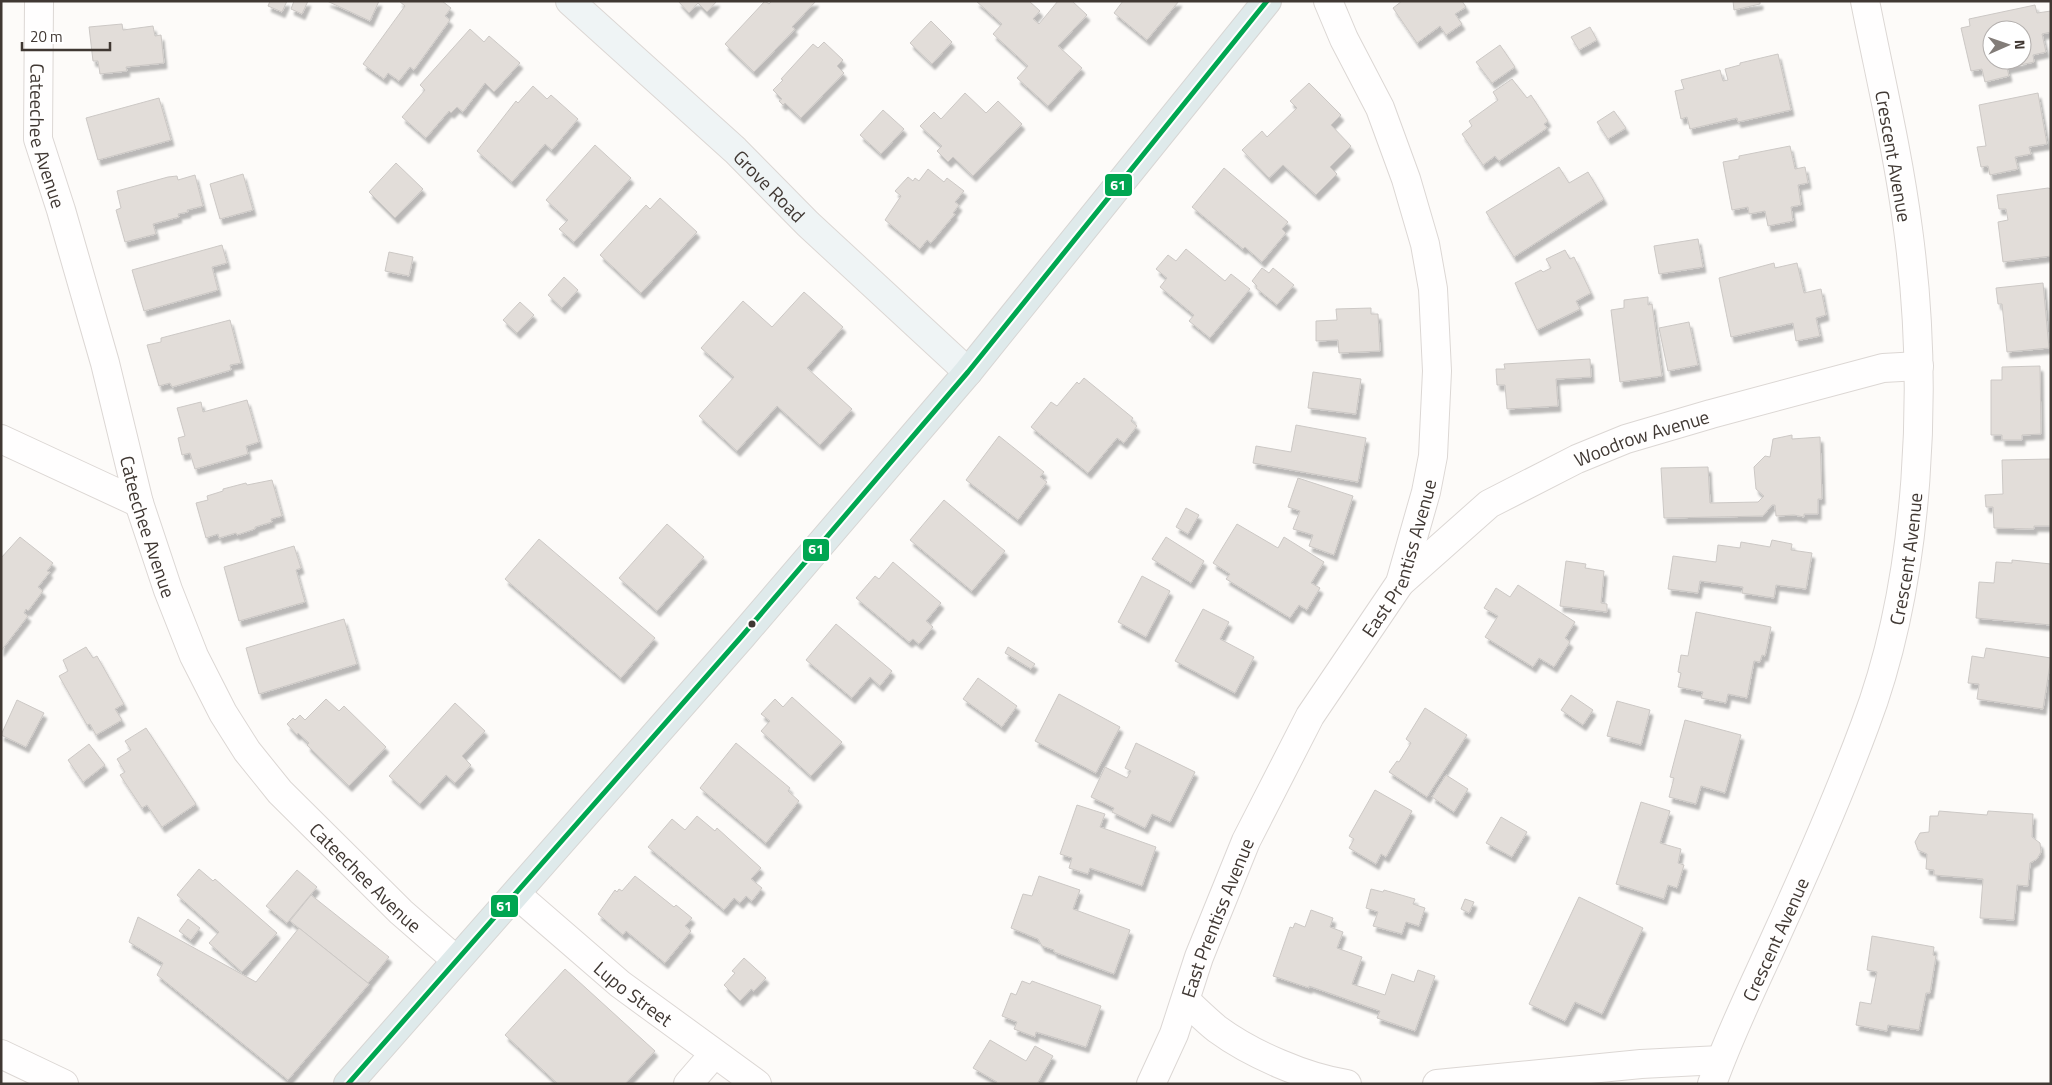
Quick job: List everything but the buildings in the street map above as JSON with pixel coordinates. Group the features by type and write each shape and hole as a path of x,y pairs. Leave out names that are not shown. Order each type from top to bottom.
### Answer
{"main road":[{"name":"Grove Road","path":"570,1 734,150 808,224 968,372"},
{"path":"348,1084 742,636 968,372 1267,1"}],"street":[{"name":"Cateechee Avenue","path":"38,1 38,139 62,210 105,362 139,503 168,590 194,656 216,703 247,751 280,792 401,912 456,960"},
{"name":"East Prentiss Avenue","path":"1151,1084 1174,1034 1199,958 1251,832 1310,716 1400,583 1426,492 1432,456 1437,371 1432,289 1425,244 1406,179 1380,108 1344,39 1328,1"},
{"name":"Crescent Avenue","path":"1716,1072 1783,921 1866,724 1892,638 1908,550 1915,470 1919,366 1918,324 1900,176 1864,1"},
{"name":"Woodrow Avenue","path":"1400,583 1489,504 1577,459 1626,439 1711,414 1883,368 1919,366"},
{"path":"1,439 139,503"},
{"name":"Lupo Street","path":"516,894 620,984 757,1084"},
{"path":"1186,1001 1218,1029 1251,1049 1296,1069 1332,1082 1347,1084"},
{"path":"1,1054 64,1084"},
{"path":"688,1084 714,1054"},
{"path":"1448,1083 1641,1064 1716,1072"}],"transit line":[{"name":"61","path":"348,1084 742,636 968,372 1267,1"}]}
